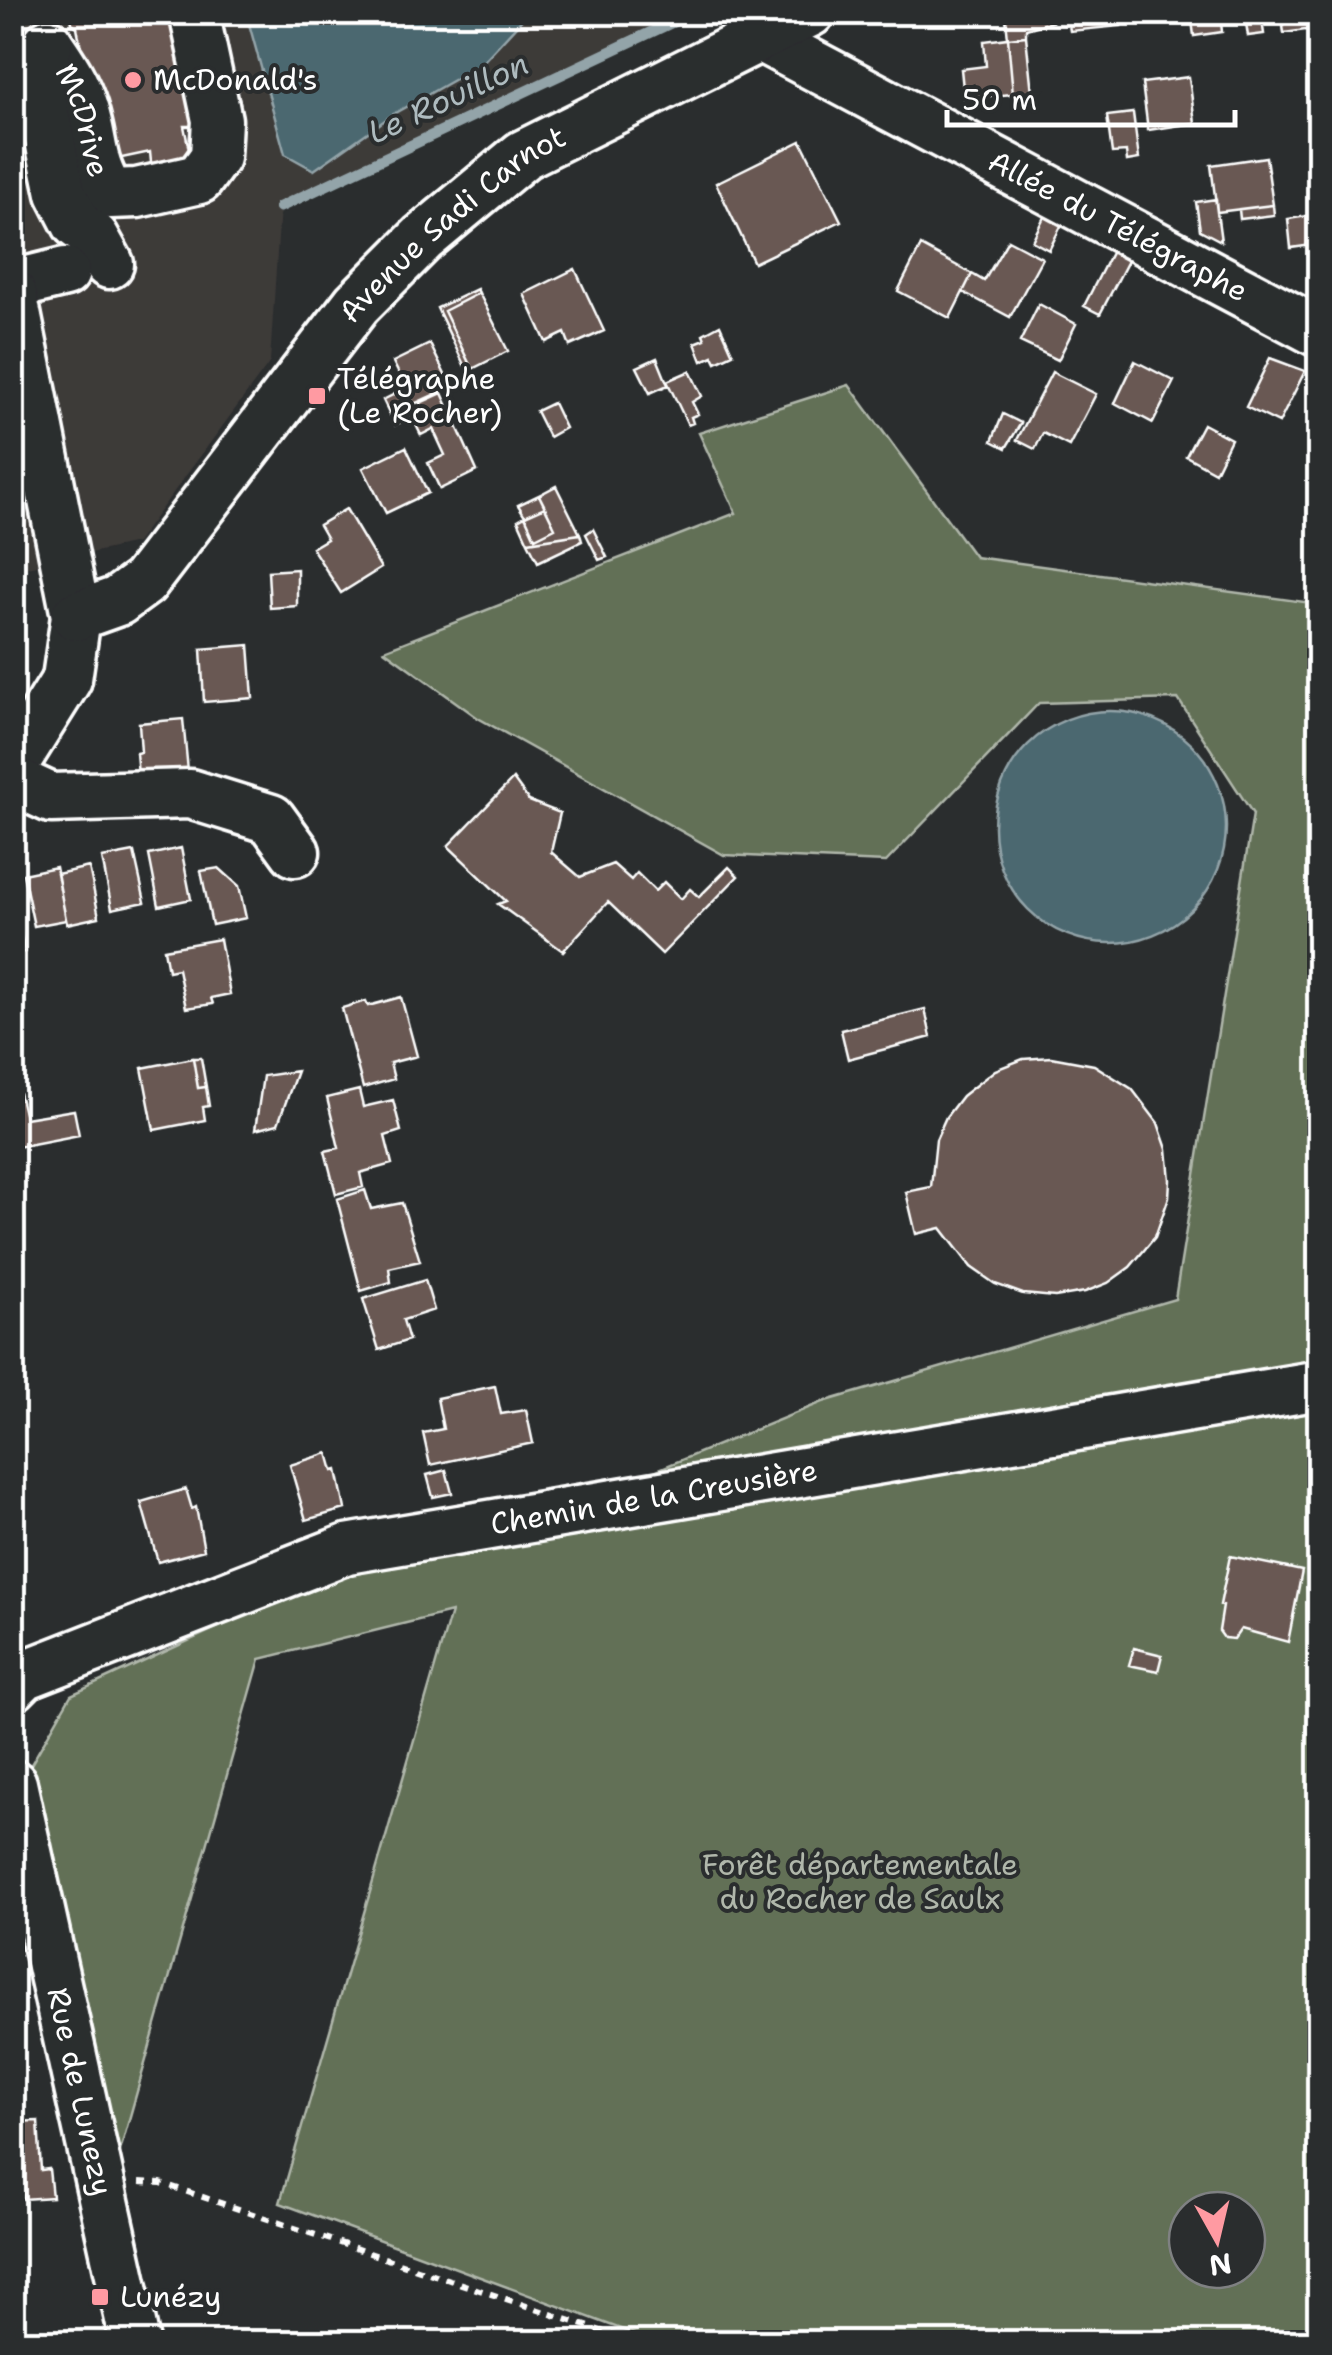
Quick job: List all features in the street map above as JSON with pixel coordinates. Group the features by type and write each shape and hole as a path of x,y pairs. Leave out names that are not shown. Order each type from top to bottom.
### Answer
{"street":[{"name":"McDrive","path":"45,28 76,178 87,189 110,194 138,193 199,180 215,157 217,120 194,12"},
{"name":"Avenue Sadi Carnot","path":"76,616 118,601 144,582 357,304 423,238 523,155 810,12"},
{"path":"12,285 87,268 94,238 78,224 61,193 38,83 45,28"},
{"name":"Allée du Télégraphe","path":"760,37 1320,332"},
{"path":"12,294 76,616 66,679 12,767"},
{"path":"12,780 51,798 190,794 271,819 295,852"},
{"name":"Chemin de la Creusière","path":"12,1686 24,1675 347,1549 1320,1386"},
{"name":"Rue de Lunezy","path":"12,1784 135,2342"}],"path":[{"path":"98,2181 160,2183 634,2342"}],"shaded area":[{"path":"12,13 694,13 280,207 270,362 136,543 13,570"}],"green space":[{"name":"Forêt départementale du Rocher de Saulx","path":"849,385 975,557 1319,604 1319,2342 656,2342 280,2203 451,1612 260,1659 117,2162 25,1775 71,1695 353,1565 471,1546 823,1402 1175,1299 1253,814 1178,699 1039,703 886,862 724,855 478,718 384,650 736,513 699,433"}],"water":[{"path":"246,12 528,13 480,65 395,113 314,170 285,154"},
{"path":"1110,711 1154,720 1192,745 1217,783 1226,827 1217,871 1192,909 1154,934 1110,943 1066,934 1028,909 1003,871 994,827 1003,783 1028,745 1066,720"}],"building":[{"name":"McDonald's","path":"70,12 170,12 192,126 184,126 193,169 175,178 151,162 150,152 103,162 77,27"},
{"path":"1016,12 1049,12 1052,22 1026,29 1026,36 1008,38 1006,18 1018,17"},
{"path":"1067,12 1119,12 1121,26 1070,31"},
{"path":"1191,12 1220,12 1222,32 1194,36"},
{"path":"1281,12 1320,12 1320,28 1284,33"},
{"path":"1262,20 1264,34 1248,36 1246,23"},
{"path":"1026,36 1032,92 1013,94 1008,38"},
{"path":"1008,38 1013,94 964,98 961,69 986,66 984,41"},
{"path":"1189,77 1195,123 1148,130 1142,83"},
{"path":"1133,113 1139,159 1127,161 1126,152 1112,153 1107,116"},
{"path":"801,141 841,221 754,263 716,183"},
{"path":"1266,157 1273,205 1217,212 1211,165"},
{"path":"1216,199 1221,241 1200,230 1196,202"},
{"path":"1273,205 1274,215 1240,219 1239,209"},
{"path":"1047,211 1064,220 1049,250 1032,241"},
{"path":"1308,216 1312,245 1291,248 1288,219"},
{"path":"1008,240 1042,258 1010,317 963,292 972,274 984,281"},
{"path":"1115,245 1132,253 1100,314 1084,306"},
{"path":"921,246 972,274 950,318 898,291"},
{"path":"575,269 604,331 570,346 565,333 546,342 524,294"},
{"path":"477,289 479,293 444,311 472,369 467,371 437,308"},
{"path":"479,293 508,351 472,369 444,311"},
{"path":"1039,304 1076,324 1058,360 1020,342"},
{"path":"720,325 733,354 716,362 713,356 702,361 695,343"},
{"path":"430,344 451,387 414,404 393,362"},
{"path":"657,358 668,385 650,393 637,367"},
{"path":"1270,358 1305,371 1279,423 1246,407"},
{"path":"1135,361 1174,381 1153,423 1115,403"},
{"path":"690,371 702,396 692,402 698,414 691,417 693,423 688,425 667,381"},
{"path":"1052,372 1096,394 1069,446 1043,433 1035,449 1017,440"},
{"path":"399,392 411,417 395,425 383,400"},
{"path":"442,393 477,471 440,489 428,463 445,455 433,429 421,435 416,425 429,420 420,403"},
{"path":"553,403 565,428 549,437 536,411"},
{"path":"1003,414 1021,423 1006,448 992,441"},
{"path":"1203,424 1231,439 1215,472 1186,456"},
{"path":"406,447 428,493 386,513 363,468"},
{"path":"556,486 580,534 528,542 518,520 525,516 535,538 555,528 539,495"},
{"path":"539,495 545,507 525,516 518,505"},
{"path":"545,507 555,528 535,538 525,516"},
{"path":"346,509 381,568 341,593 312,548 327,539 319,525"},
{"path":"593,529 607,557 599,560 586,534"},
{"path":"580,534 582,541 538,562 528,542"},
{"path":"297,569 297,606 270,608 268,571"},
{"path":"249,645 253,698 204,702 201,649"},
{"path":"183,719 188,771 138,775 139,723"},
{"path":"513,779 529,801 560,813 551,852 580,877 613,864 631,880 637,873 655,891 664,882 681,899 690,889 699,897 729,867 738,876 662,954 608,902 563,951 498,904 506,901 448,846"},
{"path":"181,848 191,899 159,906 149,855"},
{"path":"134,852 145,902 112,909 102,858"},
{"path":"56,867 66,920 34,926 23,874"},
{"path":"89,867 99,917 67,924 57,874"},
{"path":"219,868 239,886 246,918 212,925 201,871"},
{"path":"12,908 16,908 25,952 12,954"},
{"path":"220,939 230,994 211,998 213,1004 186,1008 178,969 168,971 164,949"},
{"path":"401,997 417,1056 390,1063 394,1079 363,1088 342,1008"},
{"path":"925,1009 931,1037 848,1059 841,1030"},
{"path":"1051,1057 1094,1065 1132,1089 1158,1123 1167,1149 1170,1180 1169,1197 1155,1237 1130,1267 1108,1283 1055,1297 1023,1294 995,1284 971,1267 941,1228 916,1234 906,1192 931,1187 936,1139 962,1096 995,1070 1023,1059"},
{"path":"193,1058 201,1058 206,1087 198,1088"},
{"path":"193,1058 198,1088 206,1087 209,1106 203,1107 205,1120 154,1130 142,1068"},
{"path":"12,1063 25,1118 74,1110 79,1135 12,1148"},
{"path":"297,1071 278,1124 255,1130 263,1076"},
{"path":"359,1090 363,1107 393,1100 401,1131 385,1136 392,1164 360,1173 363,1187 336,1194 325,1151 339,1148 327,1098"},
{"path":"365,1190 371,1209 402,1203 420,1261 389,1268 391,1282 361,1291 337,1199"},
{"path":"425,1280 434,1310 403,1320 409,1340 379,1350 363,1299"},
{"path":"495,1386 501,1414 526,1410 533,1443 430,1465 423,1433 443,1429 437,1398"},
{"path":"328,1453 333,1471 337,1470 345,1509 306,1520 290,1465"},
{"path":"446,1470 452,1493 433,1497 427,1475"},
{"path":"186,1489 192,1509 196,1507 204,1550 158,1562 141,1502"},
{"path":"1230,1556 1302,1571 1288,1642 1241,1629 1234,1639 1224,1638 1219,1631"},
{"path":"1134,1648 1162,1655 1158,1671 1129,1665"},
{"path":"38,2121 41,2170 49,2169 52,2197 23,2199 21,2173 12,2173 12,2122"}],"waterway":[{"name":"Le Rouillon","path":"280,207 694,12"}],"place":[{"name":"McDonald's","path":"133,80"},
{"name":"Télégraphe (Le Rocher)","path":"317,396"},
{"name":"Lunézy","path":"100,2297"}]}
